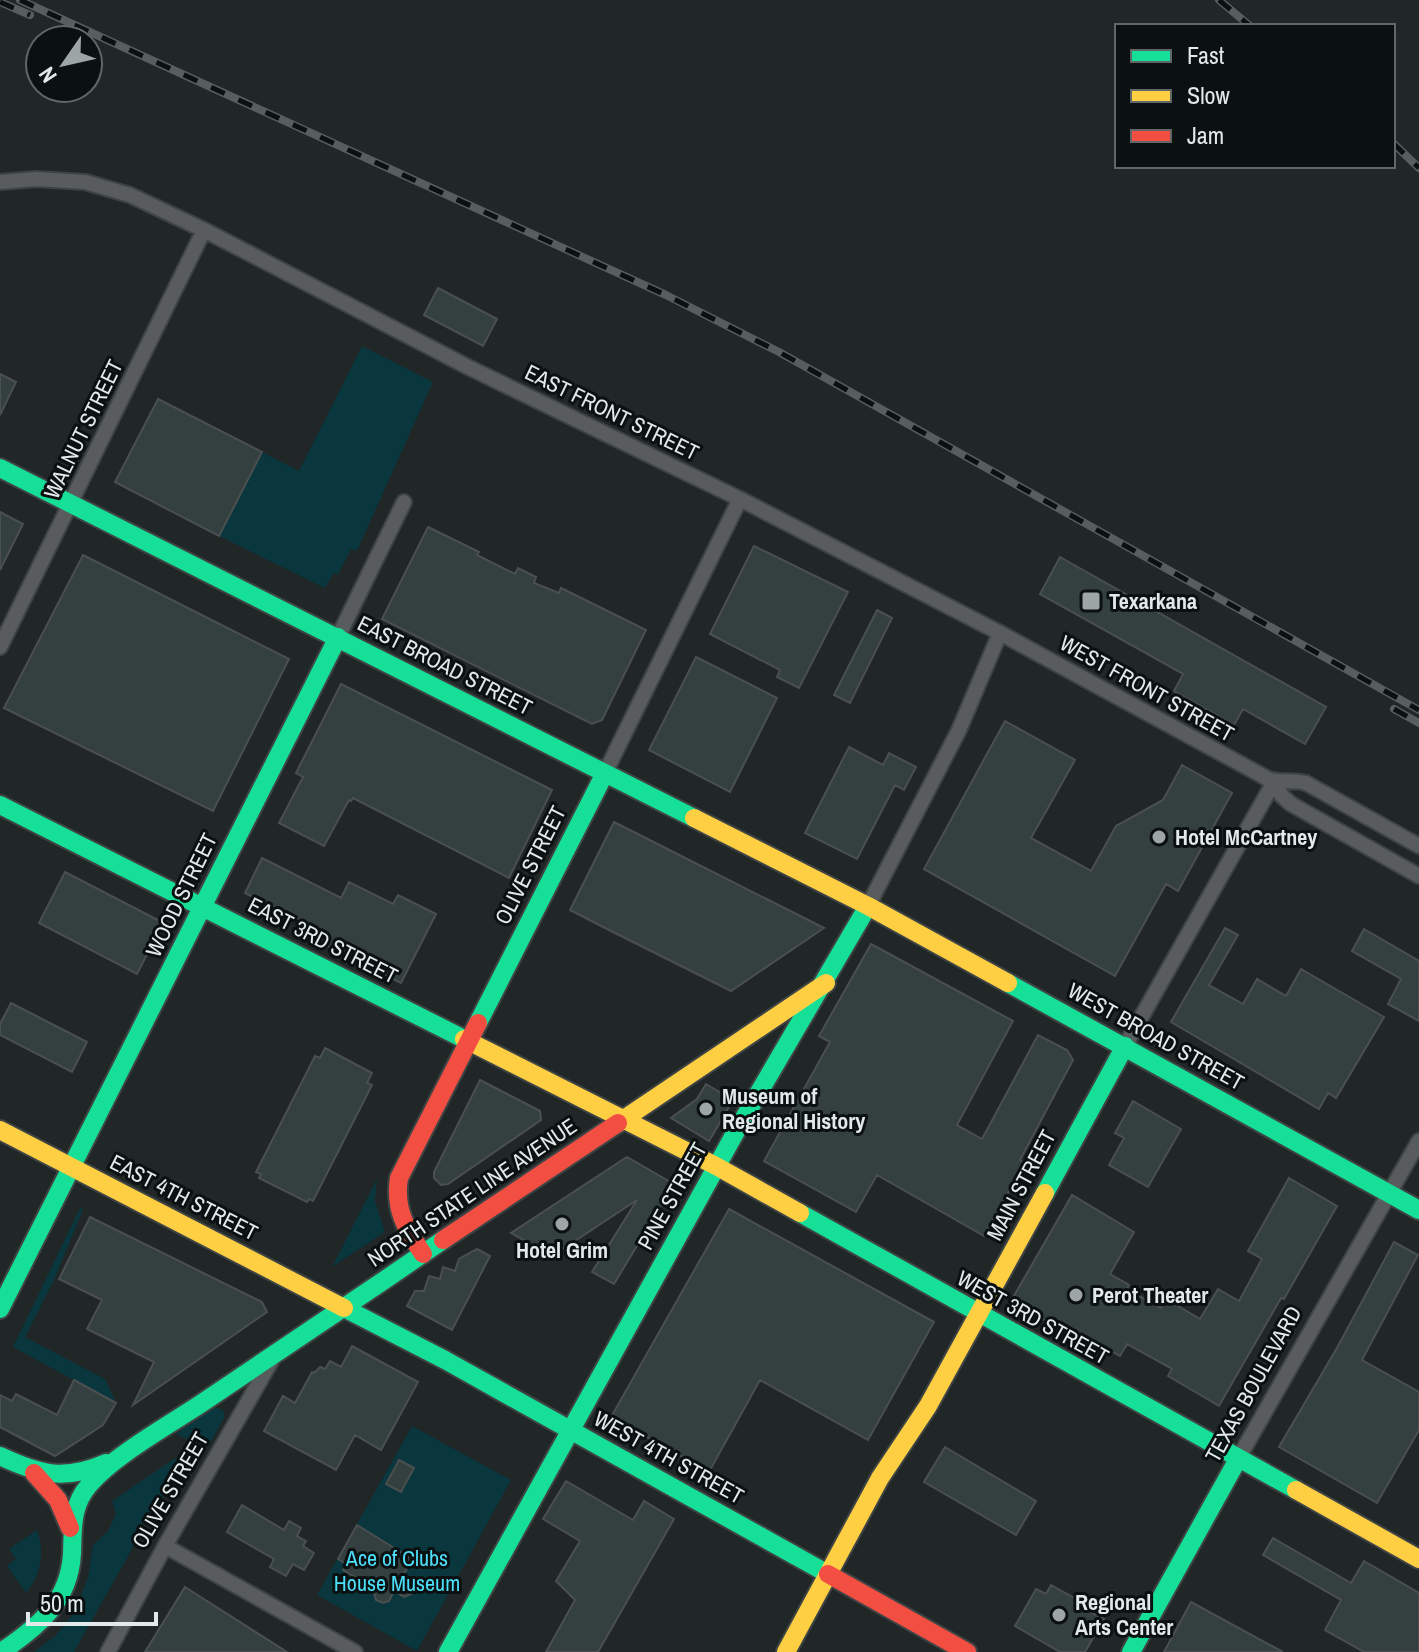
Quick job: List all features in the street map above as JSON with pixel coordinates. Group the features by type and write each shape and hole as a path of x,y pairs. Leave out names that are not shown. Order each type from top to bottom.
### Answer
{"street":[{"name":"EAST FRONT STREET","path":"0,182 36,179 85,182 130,195 468,367 740,499 1000,633"},
{"name":"WALNUT STREET","path":"0,647 204,230"},
{"name":"EAST BROAD STREET","path":"0,468 868,906"},
{"name":"OLIVE STREET","path":"423,1254 403,1222 396,1195 399,1178 740,499"},
{"name":"WOOD STREET","path":"0,1309 404,502"},
{"name":"WEST FRONT STREET","path":"1000,633 1274,782 1291,804 1419,876"},
{"name":"PINE STREET","path":"448,1652 716,1166 796,1027 826,983 868,906 959,730 1000,633"},
{"name":"WEST FRONT STREET","path":"1274,782 1292,780 1306,783 1419,846"},
{"name":"MAIN STREET","path":"786,1652 880,1478 911,1435 1274,782"},
{"name":"EAST 3RD STREET","path":"0,805 623,1119"},
{"name":"WEST BROAD STREET","path":"868,906 1419,1210"},
{"name":"NORTH STATE LINE AVENUE","path":"1,1652 42,1624 57,1607 72,1562 70,1528 86,1489 144,1442 826,983"},
{"name":"WEST 3RD STREET","path":"623,1119 716,1166 1419,1559"},
{"name":"EAST 4TH STREET","path":"0,1130 346,1306"},
{"name":"TEXAS BOULEVARD","path":"1131,1652 1419,1141"},
{"name":"WEST 4TH STREET","path":"346,1306 967,1652"},
{"name":"OLIVE STREET","path":"108,1652 275,1354"},
{"name":"NORTH STATE LINE AVENUE","path":"0,1456 34,1473 55,1475 85,1472 144,1442"},
{"path":"34,1473 58,1500 70,1528"},
{"path":"165,1546 355,1652"}],"green space":[{"path":"362,346 433,382 357,551 351,549 338,575 334,573 325,588 219,536 262,452 299,471"},
{"path":"377,1179 375,1201 385,1232 332,1267"},
{"path":"80,1208 82,1212 54,1280 25,1337 105,1379 116,1403 13,1347"},
{"path":"214,1407 223,1410 225,1416 209,1445 202,1446 198,1436 186,1439 176,1434"},
{"name":"Ace of Clubs House Museum","path":"412,1426 511,1480 417,1651 317,1595"},
{"path":"193,1446 155,1512 146,1517 131,1551 74,1652 34,1652 55,1636 74,1613 88,1577 93,1545 108,1531 116,1514 112,1501"},
{"path":"37,1530 41,1546 40,1563 26,1593 7,1566 16,1559 9,1549"}],"building":[{"path":"438,288 497,319 483,346 424,315"},
{"path":"0,374 16,382 0,415"},
{"path":"158,399 262,452 219,536 115,482"},
{"path":"0,512 23,524 0,570"},
{"path":"428,527 515,574 518,568 536,577 534,583 559,593 561,588 646,630 602,720 592,724 382,619"},
{"path":"754,546 848,592 799,688 777,677 780,670 710,634"},
{"path":"83,555 289,659 213,811 4,708"},
{"path":"1060,557 1326,707 1305,744 1243,709 1234,725 1174,691 1183,674 1040,594"},
{"path":"877,610 892,618 850,703 834,695"},
{"path":"696,657 777,698 730,792 649,750"},
{"path":"341,684 552,790 509,878 353,798 324,846 279,823 303,777 296,773"},
{"path":"1005,721 1075,760 1031,838 1091,871 1116,826 1163,800 1182,765 1232,793 1178,891 1166,884 1115,976 924,869"},
{"path":"849,747 883,765 889,753 916,767 904,790 895,785 857,859 805,833"},
{"path":"614,822 824,928 731,991 607,929 570,910"},
{"path":"262,858 341,898 349,882 393,904 398,895 436,914 401,983 301,933 306,923 245,893"},
{"path":"65,872 158,920 162,925 137,974 39,923"},
{"path":"1225,928 1238,935 1209,985 1243,1004 1257,979 1286,996 1301,969 1384,1017 1336,1098 1328,1093 1319,1109 1171,1022"},
{"path":"1364,929 1419,961 1419,1021 1388,1004 1401,979 1352,951"},
{"path":"871,944 1013,1021 957,1125 982,1139 1038,1035 1067,1050 1073,1060 1020,1160 1025,1163 984,1236 877,1175 856,1212 764,1161 830,1042 819,1036"},
{"path":"11,1003 87,1042 72,1072 0,1035 0,1024"},
{"path":"325,1048 372,1073 367,1083 372,1085 313,1201 309,1199 307,1202 259,1178 261,1174 256,1172 315,1056 320,1058"},
{"path":"480,1080 540,1111 541,1120 448,1184 441,1185 434,1178 434,1172"},
{"name":"Museum of Regional History","path":"706,1084 733,1100 709,1141 671,1118 697,1099"},
{"path":"1133,1101 1181,1129 1148,1187 1109,1165 1124,1138 1115,1133"},
{"name":"Hotel Grim","path":"627,1157 674,1184 614,1284 592,1272 637,1200 552,1256 511,1233"},
{"path":"1289,1178 1337,1206 1219,1406 1168,1376 1172,1369 1127,1344 1120,1356 1096,1343 1093,1348 1011,1301 1072,1195 1134,1232 1110,1274 1129,1285 1127,1289 1161,1308 1166,1299 1200,1319 1218,1289 1239,1301 1262,1259 1248,1251"},
{"path":"729,1209 934,1322 868,1440 760,1380 709,1472 611,1417"},
{"path":"90,1217 262,1302 267,1312 133,1405 154,1362 87,1329 102,1300 59,1279"},
{"path":"1394,1242 1418,1255 1362,1360 1419,1392 1419,1430 1377,1503 1279,1447"},
{"path":"477,1249 490,1256 452,1330 407,1306 415,1291 424,1291 429,1276 440,1279 443,1267 455,1271 459,1259"},
{"path":"352,1346 418,1382 381,1450 355,1435 336,1470 264,1431 283,1396 295,1403 312,1372 320,1367 325,1369 330,1361 341,1367"},
{"path":"74,1380 116,1403 103,1425 55,1456 0,1427 0,1395 12,1401 16,1394 57,1415"},
{"path":"945,1447 1036,1501 1016,1535 924,1482"},
{"path":"399,1460 414,1468 401,1492 386,1484"},
{"path":"566,1481 633,1520 644,1501 674,1519 598,1652 546,1652 575,1600 556,1581 580,1541 543,1519"},
{"path":"242,1505 284,1530 289,1521 301,1528 297,1536 306,1541 303,1546 314,1553 304,1570 293,1564 286,1576 270,1567 274,1559 227,1532"},
{"path":"357,1525 412,1559 403,1576 411,1581 411,1594 404,1597 394,1591 389,1601 383,1603 376,1600 372,1587 343,1570 346,1564 338,1559"},
{"path":"1273,1538 1351,1583 1364,1561 1419,1593 1419,1652 1364,1652 1325,1630 1341,1600 1263,1555"},
{"name":"Regional Arts Center","path":"1051,1585 1092,1608 1090,1612 1104,1619 1085,1652 1060,1652 1015,1626 1036,1589 1046,1594"},
{"path":"185,1587 287,1652 145,1652"},
{"path":"1191,1602 1283,1652 1164,1652"}],"railway":[{"path":"20,0 666,295 779,352 1419,710"},
{"path":"1219,0 1248,24"},
{"path":"0,2 30,15"},
{"path":"1395,145 1419,168"},
{"path":"1394,709 1419,723"}],"traffic: fast":[{"path":"0,468 694,818"},
{"path":"0,1309 338,637"},
{"path":"478,1023 605,773"},
{"path":"0,805 464,1039"},
{"path":"448,1652 734,1135 868,906"},
{"path":"1008,983 1419,1210"},
{"path":"1045,1193 1125,1046"},
{"path":"800,1213 1296,1490"},
{"path":"1,1652 39,1623 58,1600 70,1571 76,1509 83,1493 99,1474 142,1441 443,1240"},
{"path":"344,1308 445,1360 828,1574"},
{"path":"0,1456 28,1468 65,1474 106,1463"},
{"path":"1131,1652 1238,1459"}],"traffic: slow":[{"path":"694,818 868,906 1008,983"},
{"path":"618,1123 826,983"},
{"path":"464,1039 716,1166 800,1213"},
{"path":"0,1130 344,1308"},
{"path":"786,1652 880,1478 928,1406 1045,1193"},
{"path":"1296,1490 1419,1559"}],"traffic: jam":[{"path":"423,1254 411,1236 400,1209 399,1178 478,1023"},
{"path":"443,1240 618,1123"},
{"path":"34,1473 58,1500 70,1528"},
{"path":"828,1574 967,1652"}],"place":[{"name":"Texarkana","path":"1091,601"},
{"name":"Hotel McCartney","path":"1159,837"},
{"name":"Museum of Regional History","path":"706,1109"},
{"name":"Hotel Grim","path":"562,1224"},
{"name":"Perot Theater","path":"1076,1295"},
{"name":"Regional Arts Center","path":"1059,1615"}]}
